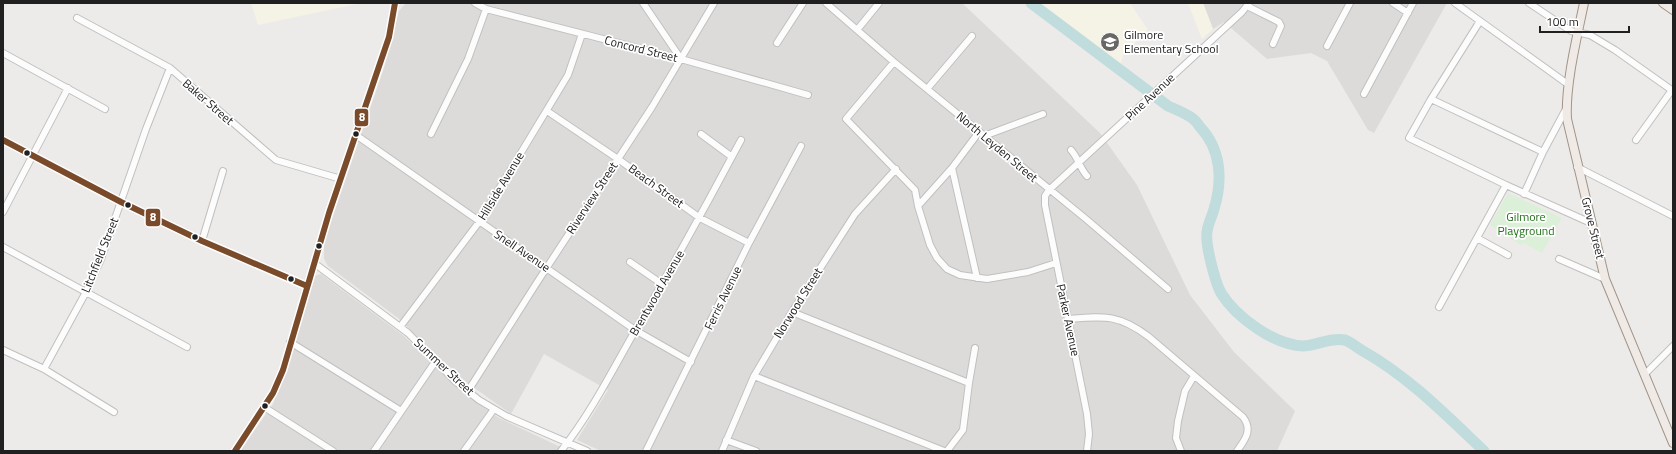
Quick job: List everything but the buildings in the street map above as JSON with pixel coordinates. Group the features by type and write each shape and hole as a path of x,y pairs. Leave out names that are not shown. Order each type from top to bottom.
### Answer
{"main road":[{"name":"Grove Street","path":"1583,5 1566,109 1591,223 1606,280 1673,443"}],"street":[{"path":"235,451 273,393 283,370 314,263 389,37 395,3"},
{"name":"Concord Street","path":"474,3 486,9 808,95"},
{"path":"643,3 681,60"},
{"name":"Riverview Street","path":"468,391 681,60 714,3"},
{"path":"777,43 803,3"},
{"name":"North Leyden Street","path":"826,3 894,62 1091,223 1168,289"},
{"path":"857,30 879,3"},
{"path":"1328,46 1350,3"},
{"path":"1393,3 1408,13"},
{"path":"1364,94 1414,3"},
{"path":"1455,3 1569,85"},
{"path":"1529,3 1571,31 1590,35 1616,50 1672,91 1636,140"},
{"path":"1248,5 1279,22 1281,26 1273,44"},
{"name":"Pine Avenue","path":"1049,190 1248,5"},
{"path":"431,134 468,59 486,9"},
{"name":"Baker Street","path":"77,18 170,68 276,160 341,179"},
{"path":"1480,21 1431,99 1409,138 1524,194 1591,223"},
{"name":"Hillside Avenue","path":"400,327 479,222 568,75 582,34"},
{"path":"927,89 972,36"},
{"path":"3,53 105,109"},
{"path":"894,62 846,119 915,190 918,206 930,245 940,262 947,269 956,274 977,278 992,278 1028,272 1056,263"},
{"name":"Litchfield Street","path":"44,369 86,292 101,259 146,129 170,68"},
{"path":"3,212 68,88"},
{"path":"1431,99 1544,152"},
{"path":"1524,194 1566,109"},
{"name":"Beach Street","path":"547,111 618,159 700,218 749,243"},
{"path":"918,206 981,134 1043,114"},
{"path":"701,134 732,157"},
{"name":"Snell Avenue","path":"356,135 635,330 691,362"},
{"path":"3,140 121,202 202,241 307,286"},
{"name":"Brentwood Avenue","path":"562,451 599,395 700,218 741,140"},
{"name":"Ferris Avenue","path":"646,451 749,243 801,146"},
{"path":"1071,150 1078,158 1080,168 1087,176"},
{"path":"1578,167 1673,216"},
{"path":"952,168 977,278"},
{"name":"Norwood Street","path":"722,451 754,376 792,312 855,214 896,169"},
{"path":"202,241 223,171"},
{"path":"1439,307 1506,185"},
{"name":"Parker Avenue","path":"1049,190 1045,196 1044,205 1087,414 1089,434 1087,451"},
{"path":"1477,238 1508,255"},
{"path":"3,247 186,347"},
{"path":"1559,259 1606,280"},
{"path":"630,262 662,284"},
{"name":"Summer Street","path":"314,263 408,333 436,362 468,391 494,409 506,416 587,451"},
{"path":"792,312 968,383"},
{"path":"1068,319 1106,317 1120,320 1133,326 1149,337 1242,415 1246,421 1248,431 1237,451"},
{"path":"290,342 401,411"},
{"path":"1645,374 1673,346"},
{"path":"754,376 946,451 964,430 968,383 975,348"},
{"path":"3,350 44,369 114,412"},
{"path":"374,451 436,362"},
{"path":"1181,451 1176,438 1178,421 1185,391 1194,376"},
{"path":"264,407 333,451"},
{"path":"464,451 494,409"},
{"path":"726,440 756,451"}],"shaded area":[{"path":"251,3 362,3 258,25"},
{"path":"406,3 962,3 1100,133 1137,185 1190,295 1234,352 1295,411 1277,451 601,451 577,440 608,390 544,354 511,414 459,377 398,318 328,266 324,259 324,242 384,68 399,11"},
{"name":"Gilmore Elementary School","path":"1033,3 1130,3 1148,30 1124,53 1119,68"},
{"name":"Gilmore Elementary School","path":"1188,3 1203,3 1213,29 1202,39"},
{"path":"1203,3 1447,3 1374,133 1368,130 1327,61 1311,53 1267,59 1224,22 1213,29"},
{"path":"321,274 404,336 464,394 499,418 569,451 240,451 273,404 314,276"}],"green space":[{"name":"Gilmore Playground","path":"1508,193 1562,218 1542,253 1523,243 1521,245 1490,225"}],"waterway":[{"path":"1031,3 1168,106 1193,119 1207,136 1216,155 1219,176 1217,198 1208,229 1208,245 1211,263 1221,293 1236,311 1257,328 1280,341 1303,346 1340,339 1350,342 1380,361 1411,385 1441,410 1484,451"}],"transit line":[{"name":"8","path":"235,451 273,393 283,370 329,213 389,37 395,3"},
{"name":"8","path":"3,140 121,202 202,241 307,286"}],"place":[{"name":"Gilmore Elementary School","path":"1110,42"}]}
